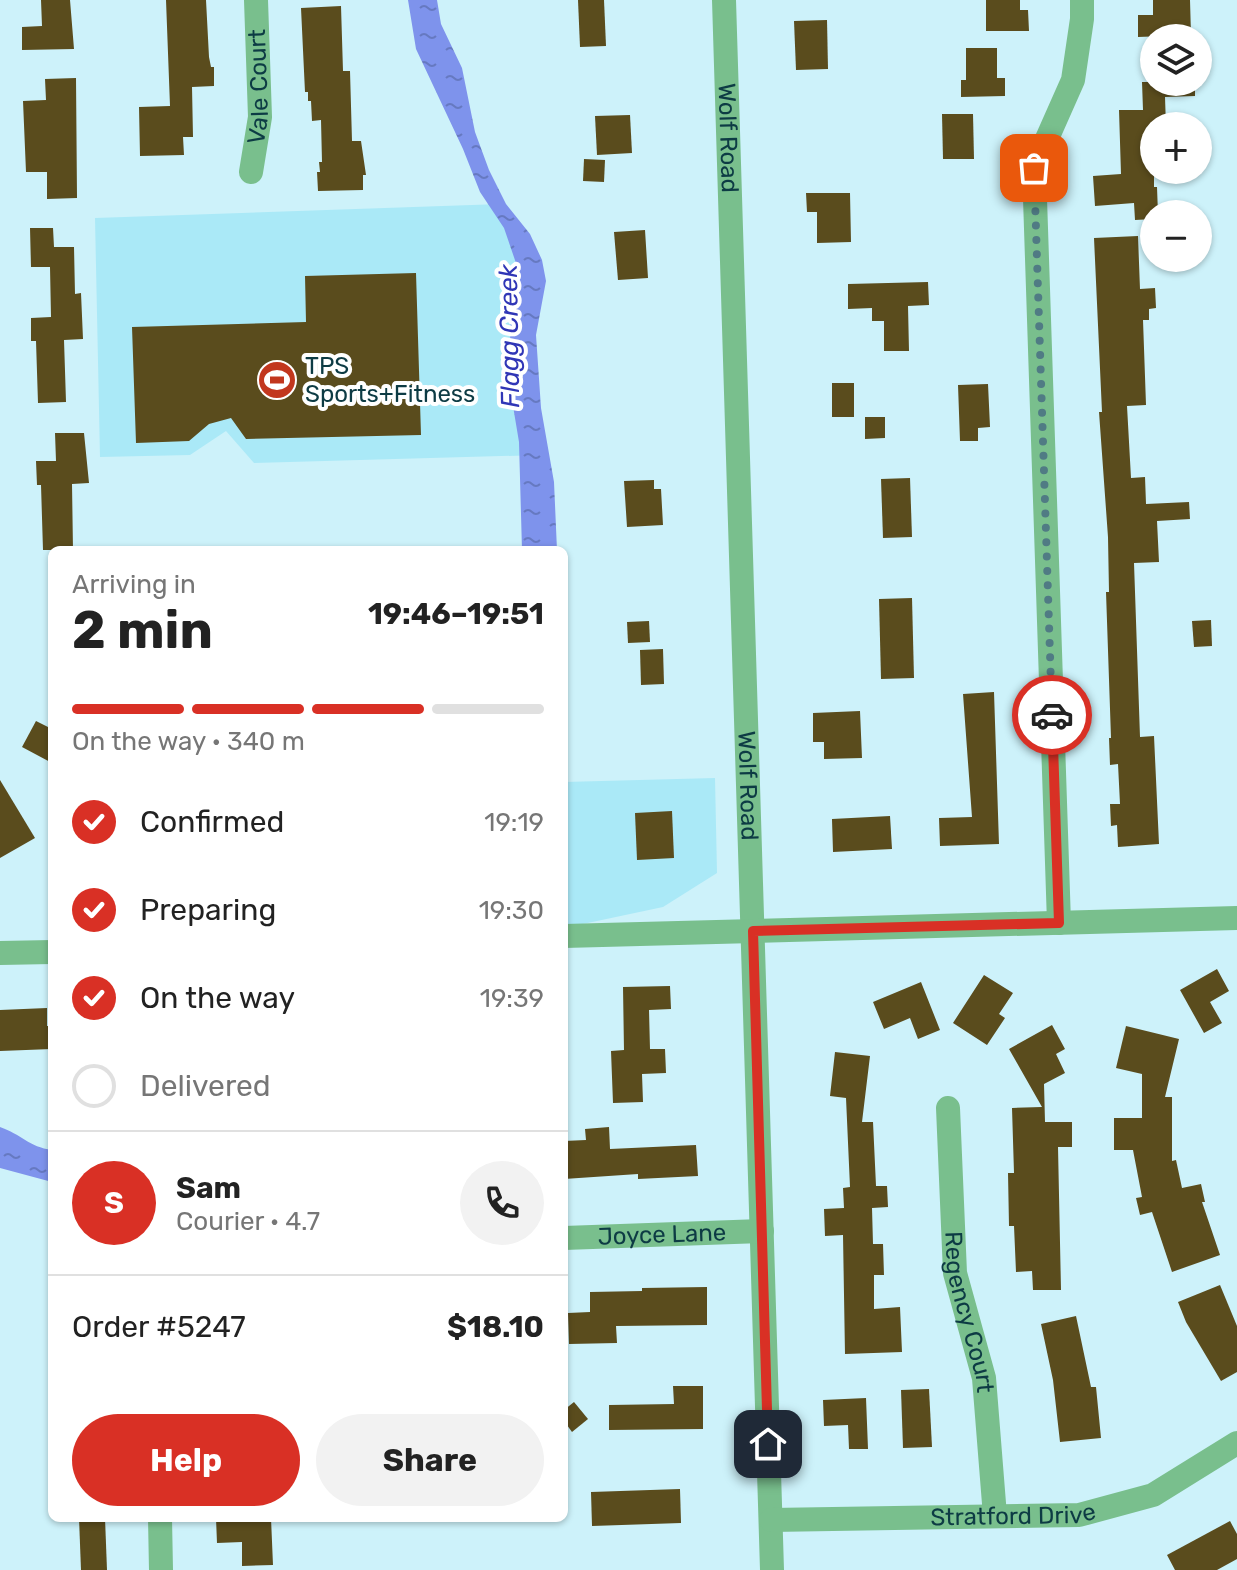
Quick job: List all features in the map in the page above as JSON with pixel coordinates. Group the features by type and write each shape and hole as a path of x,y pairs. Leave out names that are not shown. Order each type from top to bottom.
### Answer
{"street":[{"name":"Vale Court","path":"251,172 260,117 256,0"},
{"name":"Wolf Road","path":"724,0 772,1570"},
{"path":"1059,923 1034,168 1073,80 1082,0"},
{"path":"568,936 1237,918"},
{"path":"0,953 48,952"},
{"name":"Regency Court","path":"948,1108 955,1273 984,1378 995,1516"},
{"name":"Joyce Lane","path":"568,1238 762,1231"},
{"name":"Stratford Drive","path":"771,1520 1079,1515 1153,1495 1237,1443"},
{"path":"160,1522 161,1570"}],"shaded area":[{"path":"501,204 535,313 536,416 541,455 254,463 226,431 190,455 100,457 95,218"},
{"path":"715,778 717,873 663,907 568,927 568,782"}],"water":[{"path":"408,0 437,0 441,24 462,68 475,132 489,170 506,204 530,234 542,260 546,281 536,335 541,408 554,482 557,546 522,546 519,442 509,382 511,307 517,266 504,228 480,192 416,49"},
{"path":"0,1127 48,1149 48,1181 0,1168"}],"building":[{"path":"41,0 70,0 74,49 22,50 22,27 42,26"},
{"path":"166,0 206,0 214,86 192,87 193,137 183,137 184,155 140,156 139,107 170,106"},
{"path":"578,0 604,0 606,46 580,47"},
{"path":"986,0 1020,0 1020,10 1028,10 1029,31 986,31"},
{"path":"1153,0 1190,0 1191,24 1140,24 1138,37 1138,15 1153,15"},
{"path":"341,6 343,71 350,71 352,141 361,141 366,175 363,175 363,190 318,191 317,172 320,172 319,162 322,162 321,120 312,121 311,101 308,101 308,92 305,92 301,8"},
{"path":"827,20 828,69 796,70 794,21"},
{"path":"966,48 997,48 997,78 1005,78 1005,96 961,97 961,80 966,80"},
{"path":"76,78 77,198 47,199 47,172 26,172 23,101 46,100 45,79"},
{"path":"1142,96 1195,96 1165,97 1166,112 1140,112 1140,184 1154,184 1157,200 1140,200 1140,220 1135,220 1134,203 1095,206 1093,176 1121,174 1119,110 1143,110"},
{"path":"942,114 973,114 974,159 943,159"},
{"path":"630,115 632,153 597,155 595,116"},
{"path":"584,159 605,160 604,182 583,181"},
{"path":"806,193 850,193 851,242 817,243 817,212 807,212"},
{"path":"30,228 53,228 54,247 74,247 75,294 81,293 83,339 64,340 66,402 38,403 36,341 31,341 31,318 51,317 50,267 31,267"},
{"path":"645,230 648,278 618,280 614,232"},
{"path":"1138,236 1140,289 1155,288 1156,308 1149,309 1149,320 1143,320 1146,405 1127,406 1131,478 1145,477 1146,504 1189,502 1190,519 1157,521 1159,562 1134,563 1140,737 1154,736 1159,844 1118,847 1117,825 1111,826 1110,804 1120,804 1118,764 1110,765 1106,592 1109,592 1108,537 1099,412 1102,412 1094,238"},
{"name":"TPS Sports+Fitness","path":"416,273 421,435 246,439 231,418 209,424 189,441 136,443 132,327 306,322 305,276"},
{"path":"928,282 929,305 908,306 909,351 884,351 884,321 872,321 872,308 848,309 848,284"},
{"path":"832,383 854,383 854,417 832,417"},
{"path":"988,384 990,427 978,428 978,441 960,441 958,385"},
{"path":"865,417 885,417 885,438 865,439"},
{"path":"55,433 84,433 89,483 72,484 73,546 48,546 48,550 43,550 41,485 37,485 36,461 56,461"},
{"path":"910,478 912,537 883,538 881,479"},
{"path":"654,480 654,489 661,489 663,525 627,527 624,481"},
{"path":"912,598 914,678 881,679 879,599"},
{"path":"1211,620 1212,646 1194,647 1192,621"},
{"path":"649,621 650,642 628,643 627,622"},
{"path":"663,649 664,684 641,685 640,650"},
{"path":"994,692 999,844 940,846 939,818 972,817 963,694"},
{"path":"860,711 862,758 824,759 824,742 813,742 813,713"},
{"path":"36,721 48,727 48,761 22,747"},
{"path":"0,780 35,838 0,858"},
{"path":"672,811 674,858 637,860 635,813"},
{"path":"890,816 892,849 833,852 832,819"},
{"path":"1217,969 1229,991 1210,1002 1222,1023 1204,1033 1180,990"},
{"path":"984,975 1013,993 999,1014 1005,1018 987,1045 953,1023"},
{"path":"921,982 940,1030 918,1039 910,1018 884,1029 873,1002"},
{"path":"670,986 671,1009 649,1010 650,1049 665,1049 666,1073 642,1074 643,1102 613,1103 611,1051 624,1050 623,987"},
{"path":"47,1008 48,1049 0,1051 0,1010"},
{"path":"1052,1025 1065,1049 1056,1054 1065,1073 1044,1084 1045,1122 1072,1122 1072,1147 1058,1147 1061,1290 1033,1290 1032,1271 1016,1272 1014,1226 1009,1226 1008,1173 1014,1173 1012,1108 1042,1107 1009,1049"},
{"path":"1126,1026 1179,1039 1165,1097 1172,1097 1172,1161 1176,1160 1182,1188 1201,1184 1205,1202 1202,1202 1220,1255 1172,1272 1152,1212 1140,1215 1136,1198 1142,1197 1133,1150 1114,1150 1114,1118 1142,1118 1142,1074 1116,1068"},
{"path":"835,1052 870,1056 862,1122 873,1122 876,1186 887,1186 888,1207 872,1208 873,1244 883,1244 884,1275 874,1275 874,1309 900,1307 902,1352 845,1354 843,1235 825,1236 824,1209 844,1208 843,1188 850,1187 846,1098 830,1096"},
{"path":"609,1127 610,1149 696,1145 698,1176 638,1179 638,1174 568,1179 568,1141 586,1140 585,1129"},
{"path":"1220,1285 1237,1326 1237,1372 1221,1381 1186,1322 1178,1302"},
{"path":"707,1287 707,1325 616,1326 617,1343 569,1344 568,1313 590,1312 590,1292"},
{"path":"1076,1316 1091,1387 1096,1387 1101,1438 1060,1442 1053,1380 1041,1324"},
{"path":"673,1386 703,1386 703,1429 609,1430 609,1405 674,1404"},
{"path":"929,1389 932,1447 903,1448 901,1390"},
{"path":"866,1398 868,1449 849,1449 848,1425 824,1426 823,1400"},
{"path":"574,1402 588,1419 572,1432 568,1426 568,1407"},
{"path":"680,1489 681,1523 592,1526 591,1492"},
{"path":"1230,1521 1237,1534 1237,1559 1217,1570 1175,1570 1167,1555"},
{"path":"79,1522 105,1522 107,1570 81,1570"},
{"path":"216,1522 271,1522 273,1565 242,1566 242,1542 217,1543"}],"way so far":[{"path":"1034,168 1052,715"}],"place":[{"name":"TPS Sports+Fitness","path":"277,380"}],"route":[{"path":"768,1444 753,931 1059,923 1052,715"}],"water label":[{"name":"Flagg Creek","path":"509,336"}]}
